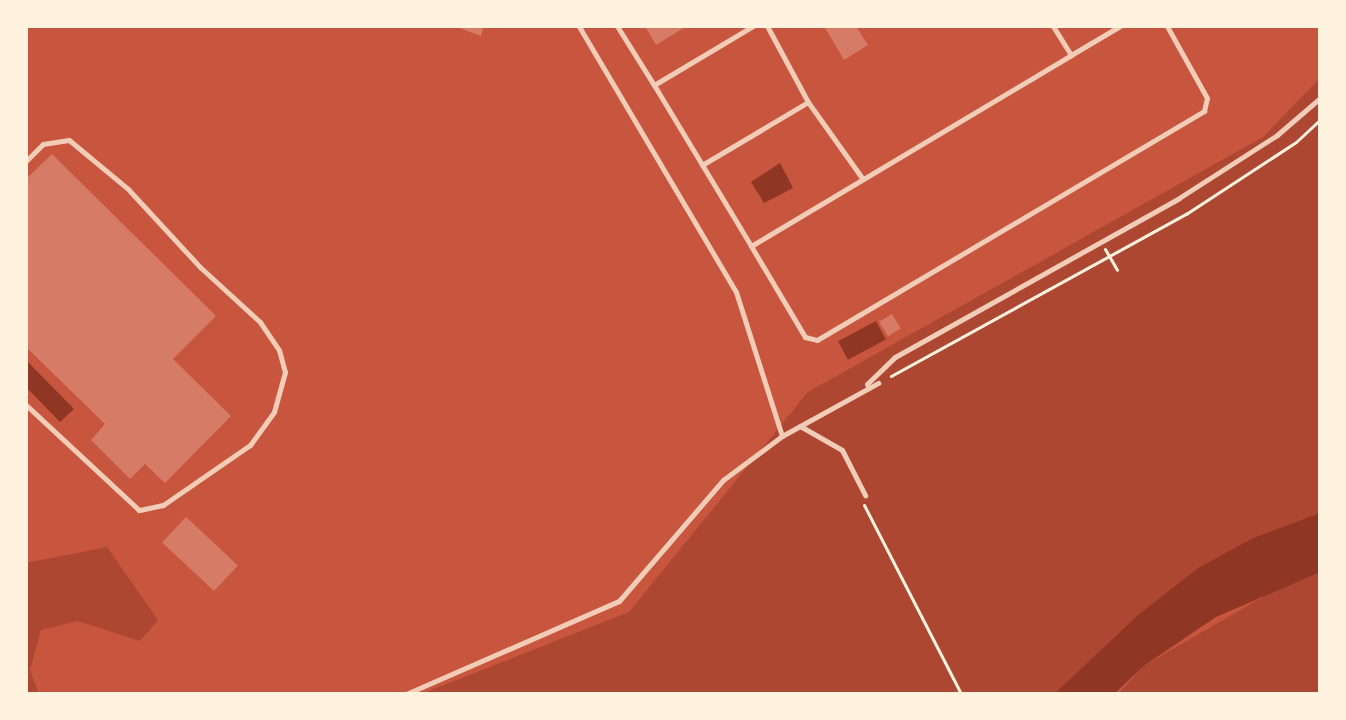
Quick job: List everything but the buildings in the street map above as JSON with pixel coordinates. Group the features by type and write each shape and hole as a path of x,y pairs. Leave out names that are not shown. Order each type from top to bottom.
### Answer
{"lane":[{"path":"579,26 736,292 782,436"},
{"path":"617,26 805,337 817,340 1204,111 1207,98 1167,26"},
{"path":"654,85 753,26"},
{"path":"767,26 808,102 862,178"},
{"path":"1053,26 1071,55"},
{"path":"751,246 1120,26"},
{"path":"869,388 867,384 895,357 1179,198 1277,135 1320,98"},
{"path":"702,165 808,102"},
{"path":"26,161 43,144 69,140 128,189 200,267 260,322 279,350 285,372 274,412 250,445 163,505 139,510 26,405"},
{"path":"406,694 619,601 723,480 782,436 878,383"},
{"path":"800,426 842,450 865,495"}],"path":[{"path":"878,383 1233,185 1320,120"},
{"path":"1108,254 1117,270"},
{"path":"865,495 861,500 961,694"}],"shaded area":[{"path":"1320,78 1320,513 1253,538 1198,568 1138,615 1054,694 421,694 629,612 808,392 1263,137"},
{"path":"780,163 793,188 764,203 751,182"},
{"path":"876,321 886,340 848,360 838,341"},
{"path":"26,360 74,409 60,422 26,387"},
{"path":"1320,513 1320,572 1216,617 1145,665 1114,694 1054,694 1138,615 1198,568 1253,538"},
{"path":"107,547 158,620 140,641 78,621 41,630 30,670 39,694 26,694 26,563"},
{"path":"1320,564 1320,694 1118,694 1145,665"}]}
